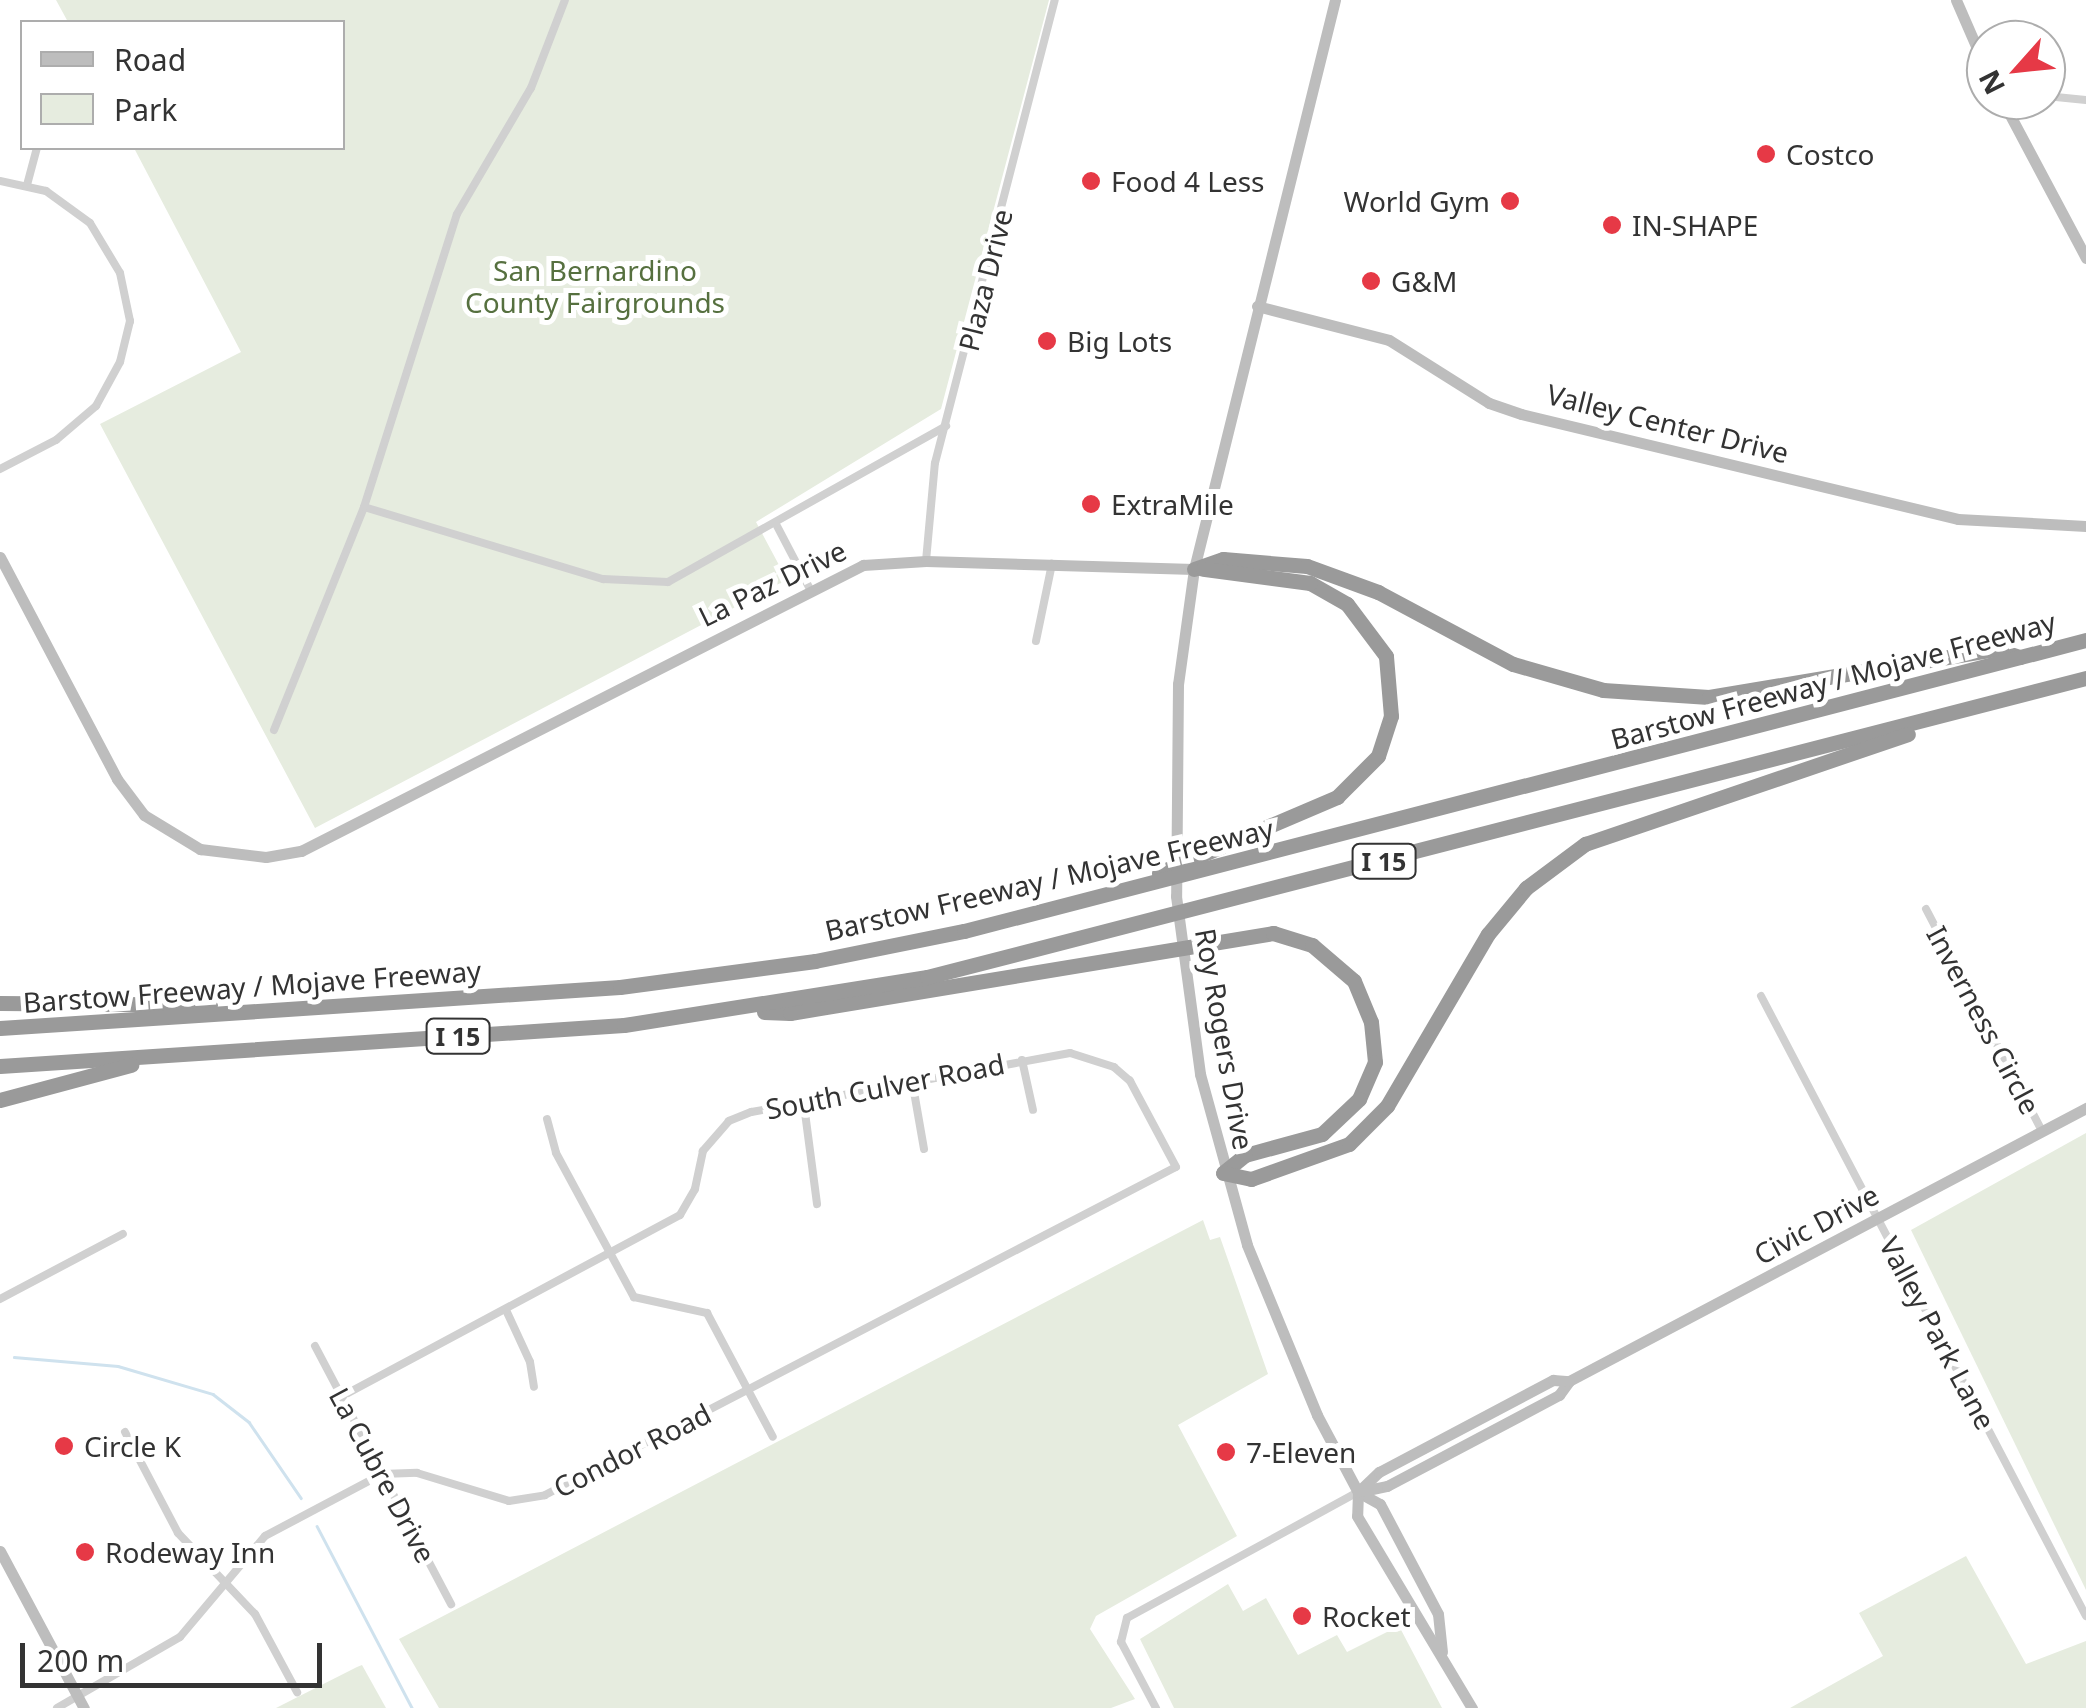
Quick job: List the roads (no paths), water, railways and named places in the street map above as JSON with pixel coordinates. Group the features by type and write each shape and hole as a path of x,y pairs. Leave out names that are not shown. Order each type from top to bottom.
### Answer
{"highway":[{"path":"1194,568 1223,559 1307,566 1378,592 1513,664 1621,692 1709,697 1995,649 2020,657"},
{"path":"1113,893 1337,797 1378,756 1391,716 1386,656 1346,604 1310,583 1194,568"},
{"name":"Barstow Freeway / Mojave Freeway","path":"0,1028 620,986 815,960 1113,893 2086,640"},
{"name":"I 15","path":"0,1066 624,1025 927,977 1122,930 2086,678"},
{"path":"1223,1173 1251,1179 1349,1144 1387,1106 1488,934 1526,888 1584,844 2028,694"},
{"path":"735,1010 790,1013 1272,933 1312,946 1354,980 1371,1022 1376,1062 1358,1099 1322,1134 1245,1155 1223,1173"},
{"path":"0,1003 339,1005"},
{"path":"0,1100 180,1055"}],"street":[{"path":"274,730 364,507 457,214 531,88 565,0"},
{"name":"Plaza Drive","path":"926,561 932,481 1055,0"},
{"path":"1194,568 1334,0"},
{"path":"1956,0 1966,23"},
{"path":"2013,120 2086,258"},
{"path":"27,185 36,150"},
{"path":"0,181 27,185 69,205 107,244 130,320 120,362 96,406 56,440 0,469"},
{"name":"Valley Center Drive","path":"1257,306 1389,340 1489,403 1521,414 1958,520 2086,526"},
{"path":"364,507 603,578 646,585 690,576 946,426"},
{"path":"776,526 810,589"},
{"name":"La Paz Drive","path":"0,557 128,798 169,834 230,856 301,850 863,565 926,561 1194,568"},
{"path":"1036,641 1052,564"},
{"name":"Roy Rogers Drive","path":"1194,568 1178,684 1173,814 1183,978 1223,1173 1317,1415 1358,1492 1357,1516 1422,1634 1442,1652 1472,1708"},
{"name":"Inverness Circle","path":"1926,910 2042,1131"},
{"name":"Valley Park Lane","path":"1762,996 2086,1616"},
{"name":"South Culver Road","path":"342,1396 610,1256 680,1215 695,1188 704,1151 729,1120 1070,1052 1114,1068 1130,1081 1176,1167"},
{"path":"1022,1060 1034,1110"},
{"path":"912,1086 924,1149"},
{"path":"804,1105 817,1204"},
{"name":"Civic Drive","path":"1156,1708 1122,1642 1127,1618 1358,1492 1404,1478 1559,1395 1569,1381 2086,1108"},
{"path":"547,1119 556,1152 634,1298 706,1313 773,1437"},
{"name":"Condor Road","path":"382,1474 417,1473 524,1502 749,1390 1176,1167"},
{"path":"0,1299 124,1234"},
{"path":"506,1310 530,1362 534,1388"},
{"name":"La Cubre Drive","path":"316,1346 451,1604"},
{"path":"125,1432 178,1532 255,1614 297,1692"},
{"path":"57,1708 81,1703 180,1637 224,1580 265,1536 382,1474"},
{"name":"Roy Rogers Drive","path":"1358,1492 1380,1504 1438,1614 1442,1652"},
{"path":"0,1551 81,1703"}],"waterway":[{"path":"14,1357 118,1366 213,1394 249,1422 301,1498"},
{"path":"317,1526 412,1708"}],"place":[{"name":"Costco","path":"1766,154"},
{"name":"Food 4 Less","path":"1091,181"},
{"name":"World Gym","path":"1510,201"},
{"name":"IN-SHAPE","path":"1612,225"},
{"name":"G&M","path":"1371,281"},
{"name":"Big Lots","path":"1047,341"},
{"name":"ExtraMile","path":"1091,504"},
{"name":"Circle K","path":"64,1446"},
{"name":"7-Eleven","path":"1226,1452"},
{"name":"Rodeway Inn","path":"85,1552"},
{"name":"Rocket","path":"1302,1616"}],"park label":[{"name":"San Bernardino County Fairgrounds","path":"595,286"}]}
